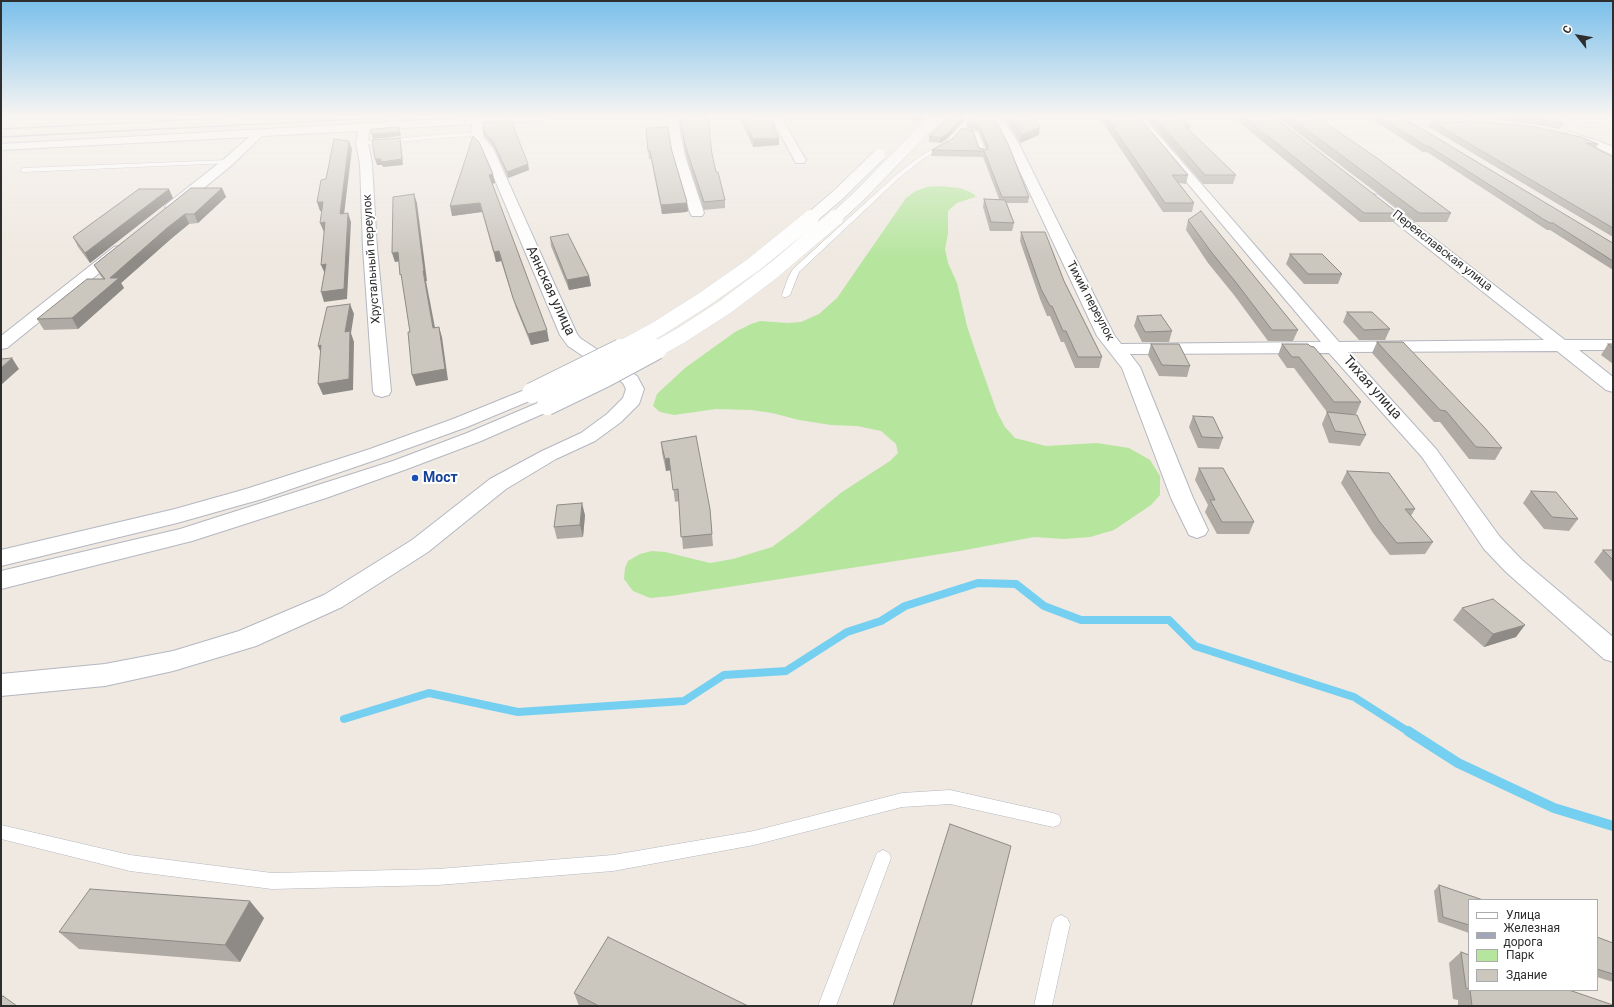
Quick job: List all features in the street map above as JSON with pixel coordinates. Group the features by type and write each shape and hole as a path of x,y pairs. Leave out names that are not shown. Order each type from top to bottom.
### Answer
{"street":[{"path":"160,217 226,164"},
{"name":"Хрустальный переулок","path":"366,164 370,248 382,391"},
{"name":"Аянская улица","path":"1,685 105,675 173,661 247,639 333,601 420,546 498,484 549,455 588,437 597,431 614,418 632,400 635,389 631,380 574,342 569,335 494,164"},
{"path":"682,164 697,213"},
{"path":"1,580 62,564 184,536 318,493 437,451 540,399 597,362 659,328 703,300 747,270 795,232 839,194 869,164"},
{"path":"1,558 177,516 254,494 377,453 460,422 540,399 605,377 680,336 725,307 816,236 858,197 890,164"},
{"name":"Тихий переулок","path":"1023,164 1106,336 1131,367 1182,498 1197,530"},
{"name":"Тихая улица","path":"1177,164 1334,347 1429,453 1492,543 1514,566 1613,652"},
{"name":"Переяславская улица","path":"1363,190 1564,346 1613,386"},
{"path":"1,344 129,242"},
{"path":"1116,349 1613,345"}],"lane":[{"path":"23,170 177,164"},
{"path":"786,295 796,271 898,176 913,164"},
{"path":"1,832 130,863 272,881 438,877 613,863 754,838 902,800 950,797 1054,820"},
{"path":"827,1006 883,858"},
{"path":"1043,1006 1061,924"}],"green space":[{"path":"939,186 960,188 975,195 975,197 957,203 948,211 948,234 945,249 948,263 957,283 967,326 976,353 997,412 1005,427 1015,438 1046,446 1097,443 1129,448 1150,460 1160,476 1160,495 1151,505 1114,530 1090,537 1064,539 1034,537 960,551 671,596 650,598 633,591 624,579 625,568 628,561 640,554 652,551 665,552 710,563 733,559 772,547 842,492 890,461 898,453 896,444 881,431 857,426 831,425 751,410 716,409 674,415 660,412 653,406 657,394 685,368 735,332 760,321 788,323 801,322 819,314 837,298 906,198 916,191 927,187"}],"building":[{"path":"329,164 346,164 340,214 348,213 344,289 321,292 326,264 321,265 325,222 320,223 323,202 317,202 321,180 326,179"},
{"path":"464,164 489,164 493,174 489,175 547,330 528,334 513,298 499,251 494,252 480,203 450,206"},
{"path":"503,164 528,164 507,172"},
{"path":"653,164 676,164 687,202 661,205"},
{"path":"691,164 714,164 716,172 718,172 725,200 704,202"},
{"path":"989,164 1016,164 1029,197 1002,197"},
{"path":"1138,164 1179,164 1188,175 1172,175 1194,203 1165,203"},
{"path":"1195,164 1225,164 1236,175 1205,175"},
{"path":"1303,164 1335,164 1398,213 1364,213"},
{"path":"1353,164 1385,164 1451,213 1419,213"},
{"path":"1457,164 1481,164 1613,243 1613,261 1553,223 1543,219"},
{"path":"1504,164 1613,164 1613,228"},
{"path":"191,188 222,188 194,214 185,214 167,228 110,278 119,278 72,318 37,319 87,279 105,279 94,265"},
{"path":"139,189 169,189 85,253 73,237"},
{"path":"414,194 423,271 433,328 439,327 445,369 412,375 408,332 410,332 401,274 400,275 398,252 392,253 393,197"},
{"path":"984,199 1005,200 1014,223 991,222"},
{"path":"1201,211 1298,330 1272,330 1188,220"},
{"path":"1021,232 1045,232 1064,281 1102,357 1078,357 1066,331 1063,331 1052,306 1050,306 1041,289"},
{"path":"568,234 589,276 567,280 550,237"},
{"path":"1290,254 1322,254 1342,274 1308,274"},
{"path":"350,304 345,332 350,331 349,379 318,384 321,345 318,346 327,307"},
{"path":"1347,312 1372,312 1390,329 1364,330"},
{"path":"1161,315 1172,331 1145,332 1137,316"},
{"path":"1377,342 1403,342 1502,448 1476,447 1446,411 1440,410"},
{"path":"1151,344 1179,344 1190,366 1162,365"},
{"path":"1282,344 1308,344 1314,347 1361,402 1334,402 1299,357 1292,357"},
{"path":"12,358 1,368 1,359"},
{"path":"1327,412 1357,415 1366,435 1335,431"},
{"path":"1193,416 1213,417 1223,438 1202,437"},
{"path":"696,436 710,509 712,534 681,537 678,489 673,490 669,458 665,459 661,442"},
{"path":"1199,468 1223,468 1254,522 1222,522 1210,500 1215,500"},
{"path":"1347,471 1389,473 1415,509 1405,509 1433,542 1397,543 1379,521"},
{"path":"1531,491 1556,492 1578,519 1552,517"},
{"path":"582,503 580,525 554,527 557,505"},
{"path":"1603,550 1613,550 1613,560"},
{"path":"1493,599 1525,625 1493,634 1462,608"},
{"path":"950,824 1011,846 971,1006 893,1006"},
{"path":"1439,885 1480,899 1468,899 1468,925 1443,917"},
{"path":"90,889 250,901 225,945 59,932"},
{"path":"608,937 748,1006 599,1006 574,993"},
{"path":"1598,937 1613,943 1613,974 1598,969"},
{"path":"1461,952 1468,955 1468,989 1466,988"},
{"path":"1470,991 1572,991 1613,1005 1613,1006 1472,1006"},
{"path":"3,996 17,1006 1,1006 1,998"}],"waterway":[{"path":"344,719 429,693 518,712 684,701 724,675 786,671 847,632 881,621 905,606 978,583 1016,584 1044,606 1081,620 1169,620 1195,646 1354,697 1409,732"},
{"path":"1408,731 1458,763 1554,808 1613,826"}],"place":[{"name":"Мост","path":"415,478"}]}
